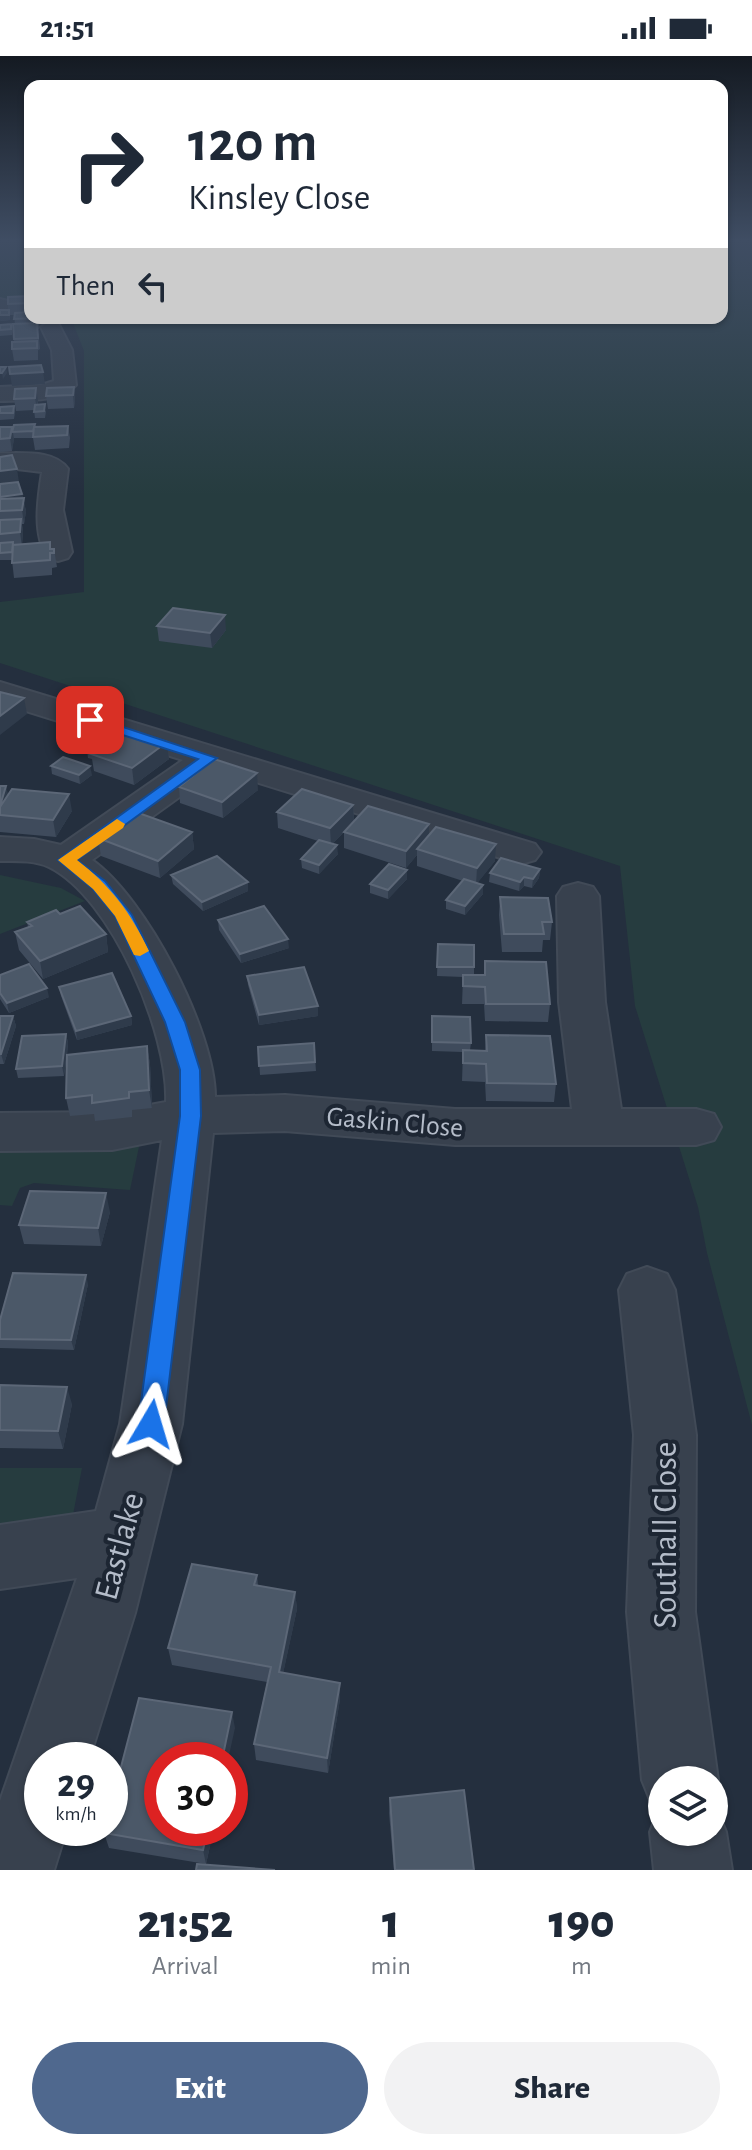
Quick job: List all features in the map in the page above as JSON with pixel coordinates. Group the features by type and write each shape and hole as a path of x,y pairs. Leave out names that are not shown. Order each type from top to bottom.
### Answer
{"street":[{"path":"0,394 43,392 65,385 62,350 51,327"},
{"path":"0,460 33,461 55,469 50,510 58,552"},
{"path":"26,489 53,486"},
{"path":"0,692 521,852"},
{"path":"66,860 210,758"},
{"name":"Eastlake","path":"0,849 37,851 66,860 99,885 130,928 175,1022 190,1070 190,1116 151,1424 101,1613 58,1742"},
{"path":"578,896 582,1002 599,1128"},
{"name":"Gaskin Close","path":"0,1132 112,1131 190,1116 318,1114 375,1122 455,1127 696,1127"},
{"name":"Southall Close","path":"647,1290 665,1435 661,1612 678,1766"},
{"path":"0,1557 121,1539"},
{"path":"15,1870 24,1843"},
{"path":"690,1846 693,1870"}],"green space":[{"path":"74,326 752,326 752,1425 698,1207 635,1006 620,866 0,663 0,602 84,592 84,351"},
{"path":"0,875 61,888 85,901 0,934"},
{"path":"140,1142 130,1190 34,1183 20,1188 12,1206 0,1205 0,1145"},
{"path":"0,1468 82,1468 72,1520 0,1531"}],"building":[{"path":"0,326 11,326 11,329 0,330"},
{"path":"13,326 37,326 38,338 14,339"},
{"path":"37,341 37,348 12,349 12,342"},
{"path":"41,365 43,372 10,374 9,367"},
{"path":"74,387 73,395 46,396 47,388"},
{"path":"36,388 35,398 14,399 15,389"},
{"path":"45,404 44,411 34,412 35,405"},
{"path":"14,406 13,413 0,413 0,407"},
{"path":"35,424 33,431 12,432 14,425"},
{"path":"68,426 67,435 33,437 34,427"},
{"path":"0,427 12,427 10,438 0,439"},
{"path":"12,455 17,469 0,471 0,457"},
{"path":"18,482 22,494 0,497 0,484"},
{"path":"24,498 22,510 0,511 0,499"},
{"path":"21,519 20,532 0,534 0,520"},
{"path":"13,542 12,552 0,553 0,543"},
{"path":"50,542 54,553 50,553 50,560 12,563 13,545"},
{"path":"173,608 225,615 210,633 157,626"},
{"path":"0,692 24,698 0,716"},
{"path":"124,729 167,742 132,768 91,754 102,747 86,742 99,732 112,737"},
{"path":"63,757 90,766 79,775 51,766"},
{"path":"214,759 257,773 222,802 179,787"},
{"path":"0,786 6,786 0,806"},
{"path":"12,789 69,794 53,820 0,815 0,807"},
{"path":"302,789 353,805 330,828 277,812"},
{"path":"368,806 429,824 406,851 344,832"},
{"path":"133,811 192,832 158,861 98,838"},
{"path":"436,827 496,844 477,868 417,849"},
{"path":"319,840 337,845 319,865 301,859"},
{"path":"217,856 248,882 202,902 171,875"},
{"path":"501,858 540,869 533,879 524,877 520,882 490,873"},
{"path":"389,864 407,870 388,890 370,884"},
{"path":"464,879 483,885 465,906 446,900"},
{"path":"500,897 548,898 552,922 542,922 544,934 504,934"},
{"path":"80,906 106,934 40,961 15,932 32,926 27,922 56,910 60,914"},
{"path":"264,906 288,939 240,954 218,920"},
{"path":"438,944 474,945 474,967 437,967"},
{"path":"485,961 546,962 550,1004 486,1004 485,987 463,986 463,975 485,975"},
{"path":"29,964 47,988 7,1003 0,993 0,975"},
{"path":"304,967 318,1006 259,1015 247,976"},
{"path":"112,973 131,1016 76,1031 59,987"},
{"path":"0,1016 13,1016 1,1054 0,1054"},
{"path":"432,1016 470,1017 471,1043 432,1042"},
{"path":"66,1034 62,1066 16,1069 22,1036"},
{"path":"486,1035 550,1036 556,1084 487,1083 486,1064 463,1063 463,1050 487,1051"},
{"path":"314,1043 315,1062 259,1066 258,1047"},
{"path":"147,1046 149,1090 129,1092 129,1098 92,1103 92,1095 66,1098 67,1055"},
{"path":"30,1191 106,1193 98,1228 19,1225"},
{"path":"13,1273 86,1275 71,1340 0,1339 0,1320"},
{"path":"0,1385 67,1387 58,1431 0,1430"},
{"path":"192,1564 257,1575 254,1585 295,1592 279,1672 340,1683 327,1758 254,1744 271,1667 168,1648"},
{"path":"139,1698 232,1712 226,1742 144,1742 144,1840 128,1837 128,1742"},
{"path":"464,1790 474,1870 395,1870 390,1798"},
{"path":"180,1846 204,1846 203,1850"},
{"path":"197,1864 275,1870 196,1870"}],"slow traffic":[{"path":"117,824 66,860 99,885 123,915 140,951"}],"route":[{"path":"90,720 210,758 66,860 99,885 123,915 175,1022 190,1070 190,1116 151,1424"}]}
